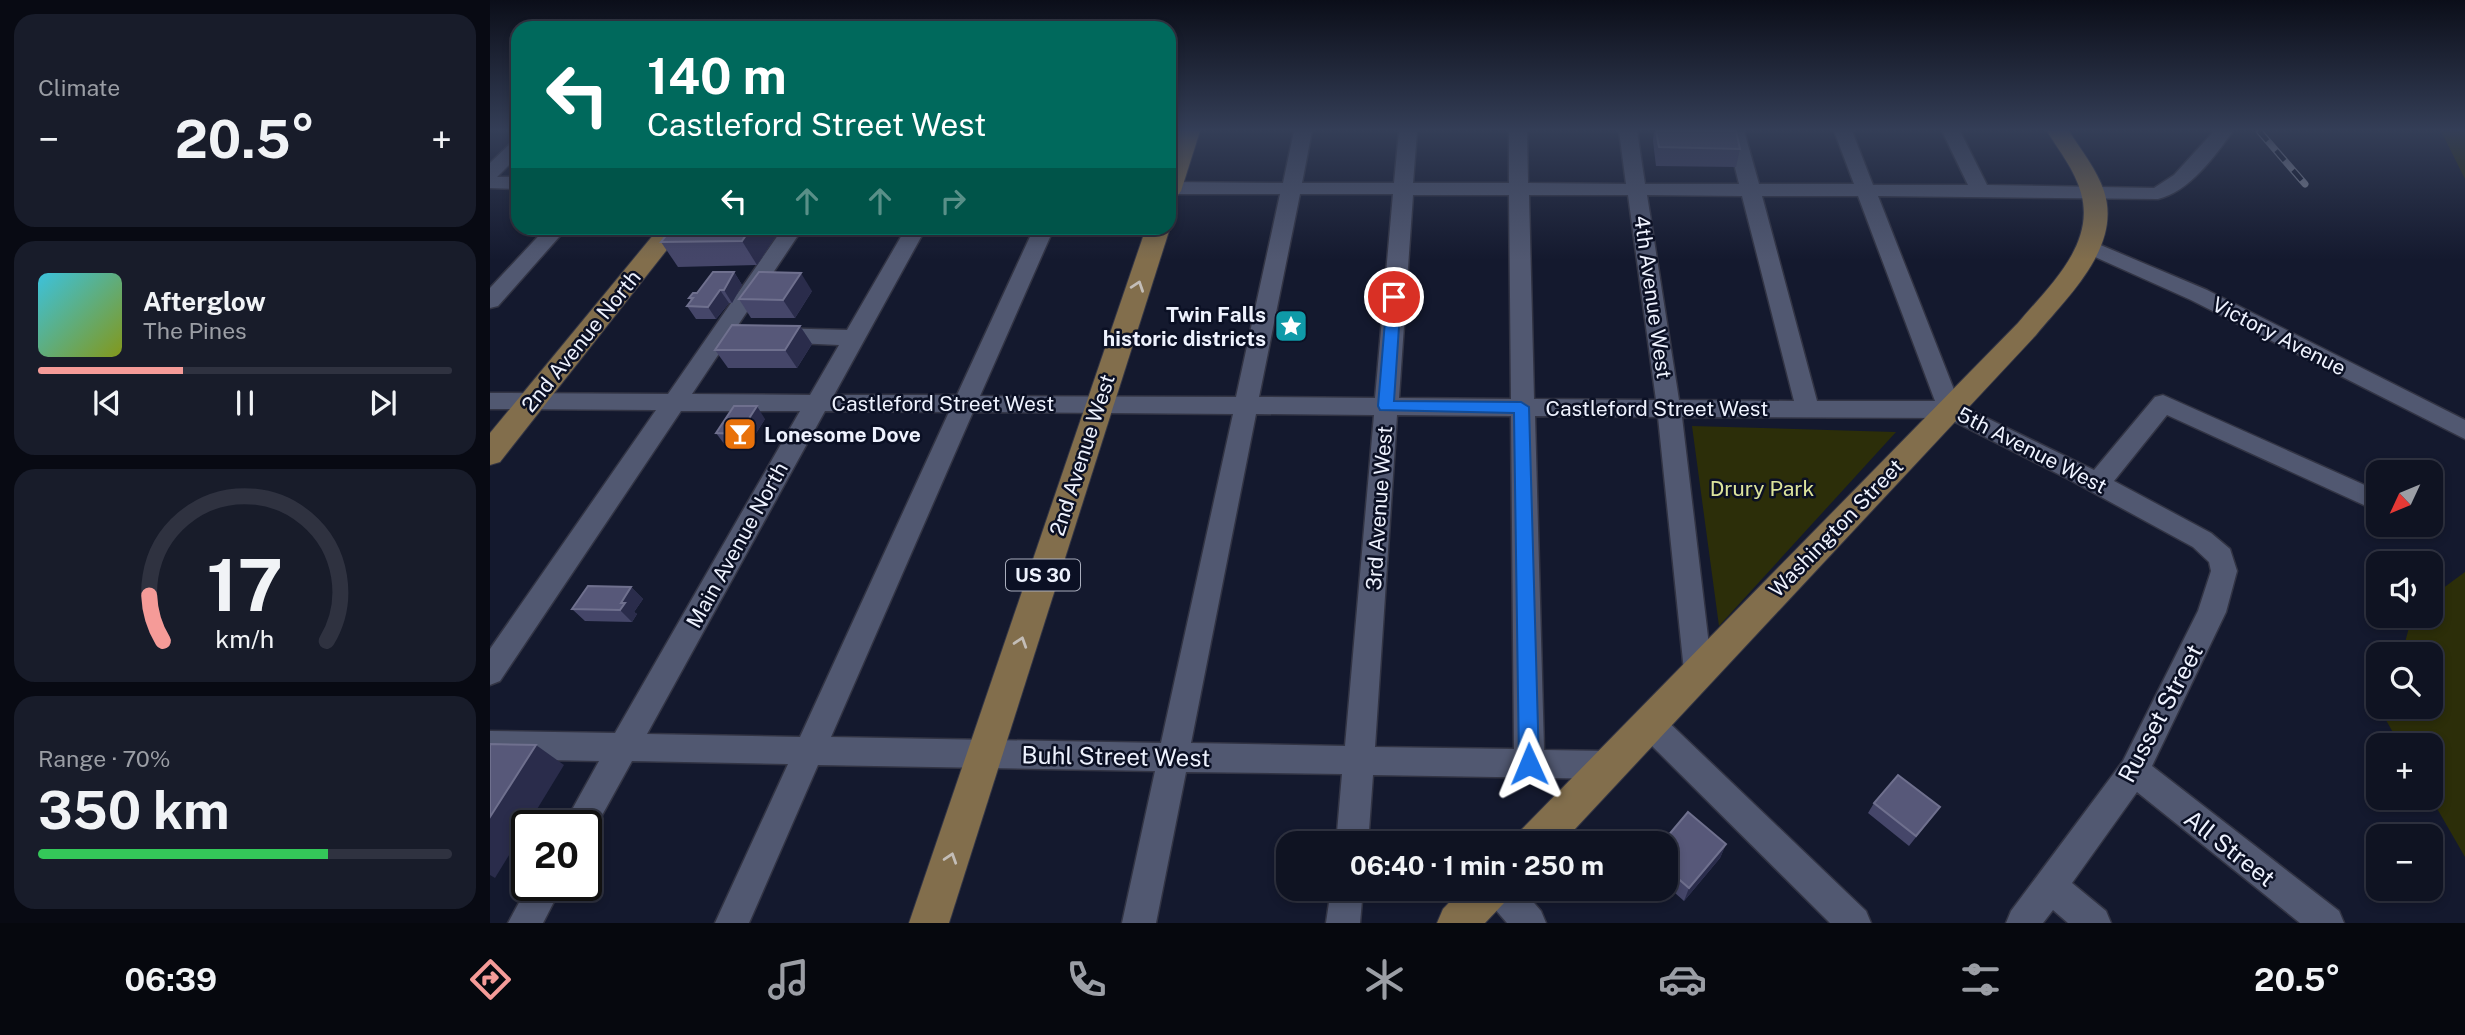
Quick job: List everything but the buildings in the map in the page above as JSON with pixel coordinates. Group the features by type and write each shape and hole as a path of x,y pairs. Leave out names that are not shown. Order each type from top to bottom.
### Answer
{"main road":[{"path":"2083,174 2093,191"},
{"name":"Washington Street","path":"1546,831 2027,328 2091,247 2098,211 2093,191"},
{"name":"2nd Avenue North","path":"490,454 665,235"},
{"name":"2nd Avenue West","path":"929,923 1156,235"},
{"path":"1457,923 1478,901"}],"street":[{"path":"1139,923 1294,174"},
{"name":"3rd Avenue West","path":"1353,831 1404,174"},
{"path":"1520,174 1521,407 1529,764"},
{"name":"4th Avenue West","path":"1635,174 1669,408 1698,671"},
{"path":"1746,174 1808,410"},
{"name":"5th Avenue West","path":"1859,174 1950,410 2098,483 2202,540 2221,560"},
{"path":"1972,174 1980,190"},
{"path":"1176,189 1980,190 2136,194 2165,192 2186,174"},
{"path":"490,182 511,183"},
{"path":"490,301 551,235"},
{"path":"490,672 788,235"},
{"name":"Main Avenue North","path":"588,810 912,235"},
{"path":"733,923 1041,235"},
{"name":"Victory Avenue","path":"2091,247 2199,295 2465,430"},
{"path":"721,333 853,338"},
{"name":"Castleford Street West","path":"490,401 1950,410"},
{"path":"2098,483 2163,403 2366,495"},
{"name":"Russet Street","path":"2023,923 2134,772 2212,612 2221,589 2224,571 2221,560"},
{"path":"1649,723 1854,923"},
{"name":"Buhl Street West","path":"490,745 1608,765"},
{"name":"All Street","path":"2134,772 2327,923"},
{"path":"2050,886 2094,923"},
{"path":"525,923 537,901"},
{"path":"1343,923 1346,901"},
{"path":"1510,901 1529,923"}],"green space":[{"name":"Drury Park","path":"1692,426 1895,432 1896,432 1719,626"},
{"path":"2465,572 2465,857 2438,810 2443,810 2443,733 2393,733 2386,720 2443,719 2443,642 2405,642 2409,628 2443,628 2443,588"}],"railway":[{"path":"2296,174 2305,184"}],"place":[{"name":"Twin Falls historic districts","path":"1291,326"},
{"name":"Lonesome Dove","path":"740,434"}],"route":[{"path":"1394,297 1386,406 1521,407 1529,764"}]}
